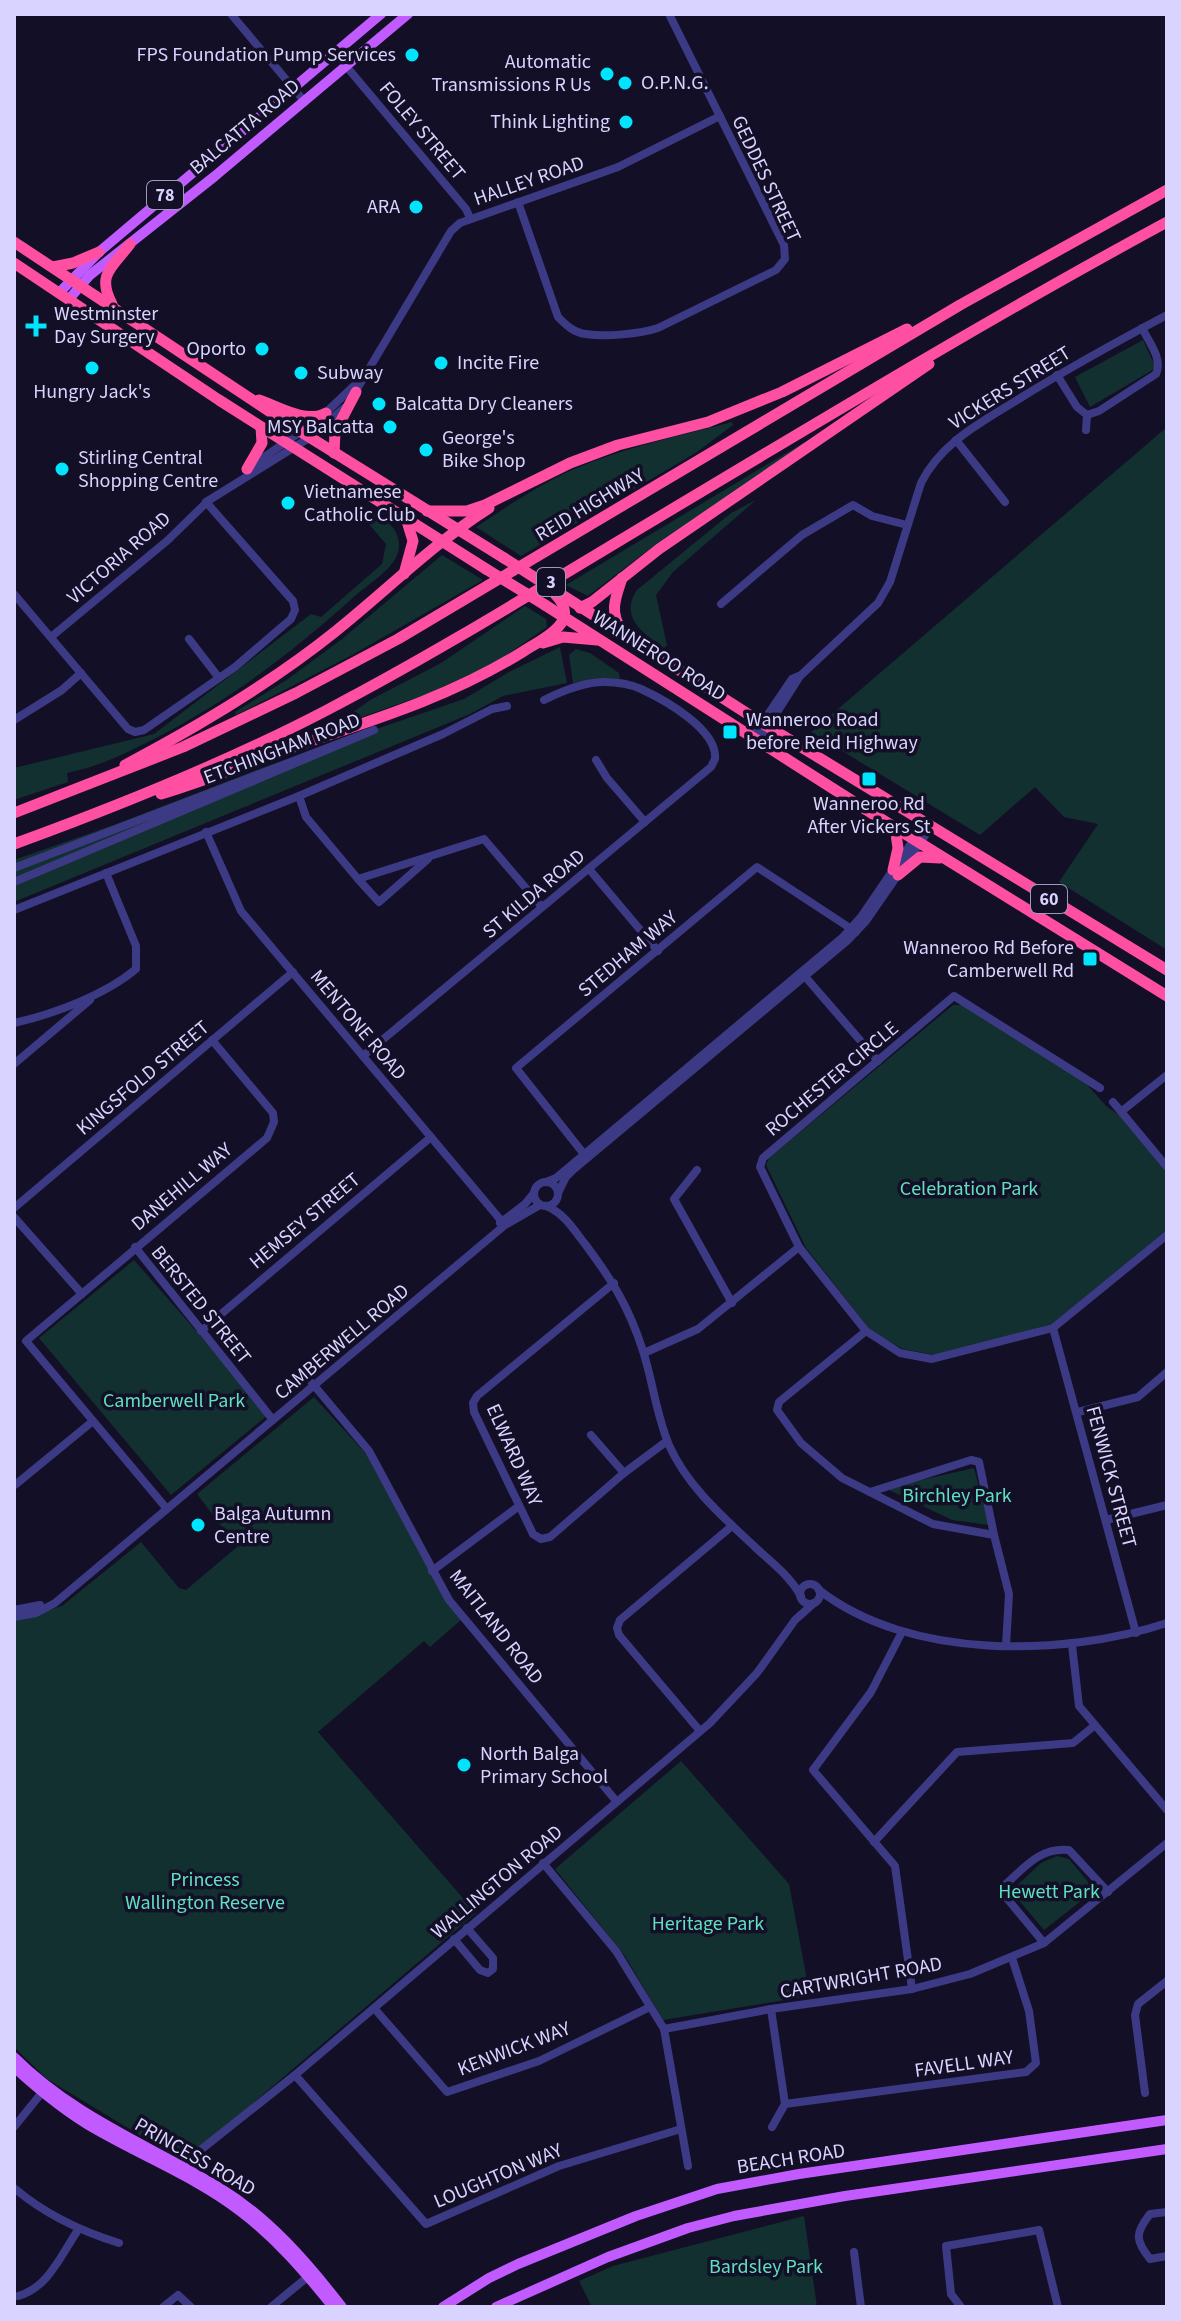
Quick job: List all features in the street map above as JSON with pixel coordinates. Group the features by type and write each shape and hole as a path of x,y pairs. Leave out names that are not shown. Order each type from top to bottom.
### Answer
{"highway":[{"name":"REID HIGHWAY","path":"14,813 68,794 250,716 398,639 960,305 1167,190"},
{"name":"3","path":"14,844 107,810 328,710 441,648 981,326 1167,222"},
{"name":"WANNEROO ROAD","path":"14,242 305,435 583,607 765,725 1167,970"},
{"path":"115,309 106,293 104,279 130,244"},
{"path":"53,267 99,252"},
{"name":"WANNEROO ROAD","path":"14,263 261,427 1167,996"},
{"path":"426,511 467,511 618,445 708,422 767,398 960,305"},
{"path":"557,611 583,607 622,576 887,395 981,326"},
{"path":"334,453 335,432 356,392"},
{"path":"244,394 306,417 316,418 326,413"},
{"path":"247,469 262,443 261,427"},
{"path":"68,794 243,699 337,631 458,530 537,478"},
{"path":"404,575 413,543 406,518"},
{"path":"622,576 613,604 613,616 623,633"},
{"path":"107,810 209,779 470,683 531,647 559,626 555,592"},
{"path":"531,647 563,637 602,641"},
{"path":"895,827 898,848 895,872"},
{"path":"895,872 920,857 945,858"}],"main road":[{"name":"BALCATTA ROAD","path":"64,296 99,252 381,14"},
{"name":"BALCATTA ROAD","path":"76,282 130,244 408,14"},
{"name":"PRINCESS ROAD","path":"14,2057 45,2089"},
{"name":"PRINCESS ROAD","path":"14,2067 97,2122 186,2173 220,2188 264,2221 283,2237 333,2307"},
{"name":"BEACH ROAD","path":"443,2307 518,2264 636,2216 717,2189 1167,2120"},
{"path":"496,2307 608,2257 688,2228 734,2216 845,2196 1167,2149"},
{"name":"PRINCESS ROAD","path":"311,2275 342,2307"}],"street":[{"path":"231,14 305,102"},
{"name":"GEDDES STREET","path":"518,202 558,317 569,328 584,334 646,332 660,328 776,270 785,259 784,245 669,14"},
{"name":"FOLEY STREET","path":"346,66 466,209 470,218"},
{"name":"HALLEY ROAD","path":"290,445 335,417 356,392 451,231 470,218 618,167 720,116"},
{"name":"VICKERS STREET","path":"755,740 792,679 800,676 878,603 890,582 928,469 956,440 967,430 1057,375 1167,315"},
{"path":"1087,415 1099,411 1156,374 1158,360 1142,328"},
{"name":"HALLEY ROAD","path":"305,435 369,368"},
{"path":"1057,375 1077,407 1087,415"},
{"path":"1086,430 1087,415"},
{"path":"956,440 1005,502"},
{"name":"VICTORIA ROAD","path":"51,637 168,540 206,502 247,469 290,445"},
{"name":"VICTORIA ROAD","path":"206,502 290,445"},
{"path":"14,594 128,729 135,732 144,730 219,678 291,619 295,610 293,601 206,502"},
{"path":"721,604 802,535 853,505 872,516 907,525"},
{"path":"189,639 219,678"},
{"path":"14,720 62,690 81,673"},
{"name":"ST KILDA ROAD","path":"363,1056 711,767 715,759 715,750 707,735 688,717 640,688 599,682 544,700"},
{"path":"14,910 299,796 443,734 492,709 507,706"},
{"name":"ETCHINGHAM ROAD","path":"14,868 374,730 14,882"},
{"path":"596,760 607,778 645,822"},
{"path":"299,796 306,817 379,902 432,856"},
{"path":"566,1220 543,1206 534,1193 537,1187 556,1178 585,1156 854,930 928,825"},
{"name":"MENTONE ROAD","path":"206,832 241,911 504,1223"},
{"path":"358,879 484,839 542,907"},
{"name":"STEDHAM WAY","path":"585,1156 516,1068 757,867 854,930"},
{"path":"589,869 658,951"},
{"path":"14,1023 96,994 120,982 136,969 136,946 106,873"},
{"name":"KINGSFOLD STREET","path":"14,1208 293,972"},
{"path":"803,974 878,1061"},
{"path":"14,1064 96,994"},
{"name":"ROCHESTER CIRCLE","path":"1100,1088 954,996 763,1158 760,1167 799,1247 866,1331 900,1353 932,1359 990,1347 1053,1328 1167,1235"},
{"name":"DANEHILL WAY","path":"93,1421 26,1341 267,1138 274,1122 273,1113 212,1040"},
{"path":"1122,1111 1167,1075"},
{"path":"1113,1102 1167,1167"},
{"name":"HEMSEY STREET","path":"201,1331 431,1137"},
{"path":"543,1206 553,1205 566,1177 585,1156"},
{"path":"697,1170 674,1199 732,1303"},
{"path":"546,1182 553,1184 566,1220 614,1283 627,1307 644,1353 667,1441 692,1483 732,1526 792,1580 807,1603 835,1602"},
{"name":"CAMBERWELL ROAD","path":"14,1617 36,1613 55,1603 504,1223 534,1193"},
{"name":"CAMBERWELL ROAD","path":"504,1223 543,1206"},
{"path":"14,1217 82,1294"},
{"name":"BERSTED STREET","path":"135,1247 271,1418"},
{"path":"644,1353 698,1329 799,1247"},
{"name":"ELWARD WAY","path":"614,1283 477,1396 473,1403 474,1412 533,1534 541,1539 550,1537 624,1473 667,1441"},
{"name":"FENWICK STREET","path":"1053,1328 1136,1633"},
{"path":"866,1331 779,1402 777,1410 801,1443 842,1478 933,1524 994,1535"},
{"path":"1078,1412 1138,1397 1167,1372"},
{"name":"MAITLAND ROAD","path":"314,1384 369,1451 449,1600 617,1802"},
{"path":"15,1485 93,1421 166,1507"},
{"path":"591,1435 624,1473"},
{"path":"870,1492 971,1460 979,1462 1009,1594 1006,1646"},
{"path":"1106,1520 1167,1505"},
{"path":"432,1571 519,1506"},
{"name":"CAMBERWELL ROAD","path":"14,1610 35,1608 53,1599 166,1507"},
{"path":"700,1731 619,1635 617,1628 620,1620 732,1526"},
{"path":"792,1580 814,1585 835,1602 902,1632 968,1643 1072,1645 1136,1633 1167,1623"},
{"path":"801,1597 802,1589 808,1585"},
{"path":"816,1602 820,1596 819,1590"},
{"name":"WALLINGTON ROAD","path":"795,1620 801,1597"},
{"name":"WALLINGTON ROAD","path":"186,2173 188,2160 295,2075 700,1731 757,1673 795,1620 816,1602"},
{"path":"902,1632 871,1692 813,1770 895,1866 912,1989"},
{"path":"1072,1645 1079,1706 1167,1810"},
{"path":"874,1842 957,1752 1073,1743 1094,1726"},
{"name":"CARTWRIGHT ROAD","path":"664,2029 771,2009 912,1989 970,1974 1044,1943 1167,1843"},
{"path":"1044,1943 1005,1896 1005,1885 1036,1857 1054,1849 1069,1850 1108,1892"},
{"path":"543,1863 616,1951 664,2029 688,2166"},
{"path":"454,1939 480,1970 488,1973 493,1969 493,1958 467,1928"},
{"name":"FAVELL WAY","path":"785,2104 1026,2072 1036,2063 1029,2011 1012,1958"},
{"path":"1145,2093 1135,2015 1138,2004 1167,1981"},
{"name":"KENWICK WAY","path":"374,2008 447,2092 539,2061 650,2007"},
{"path":"771,2009 785,2104 772,2127"},
{"name":"LOUGHTON WAY","path":"295,2075 426,2224 559,2166 681,2129"},
{"path":"14,2127 45,2089"},
{"path":"14,2188 78,2230 119,2243"},
{"path":"1167,2212 1150,2214 1139,2227 1139,2244 1150,2259 1167,2256"},
{"path":"18,2296 32,2292 45,2280 78,2230"},
{"path":"961,2307 951,2294 946,2246 1039,2230 1054,2305"},
{"path":"854,2252 861,2307"},
{"path":"271,2307 311,2275"},
{"path":"163,2307 178,2295 191,2307"}],"green space":[{"path":"1143,340 1156,368 1090,407 1075,377"},
{"path":"732,422 733,425 697,452 521,556 476,527 535,489 591,462"},
{"path":"1167,427 1167,950 1059,882 1098,824 1064,817 1035,787 980,835 811,732"},
{"path":"803,443 805,445 656,544 588,596 566,585"},
{"path":"756,500 673,572 656,595 667,645 664,648 641,630 632,616 632,600 637,590 731,513"},
{"path":"359,504 391,525 398,538 398,553 383,574 284,656 207,709 121,755 67,773 68,782 14,800 14,768 154,734 311,614 321,617 382,564 386,544 356,509"},
{"path":"442,555 483,580 354,654 236,715 235,712 288,679 342,639"},
{"path":"525,606 546,619 547,627 495,663 427,694 350,721 350,714 372,699 441,663"},
{"path":"560,647 567,683 503,696 470,714 14,902 14,860 262,768 464,699"},
{"path":"576,649 590,653 619,673 620,679 598,678 573,683 569,655"},
{"name":"Celebration Park","path":"953,1005 963,1005 1084,1081 1106,1106 1119,1115 1167,1173 1167,1230 1052,1324 935,1355 903,1349 872,1332 806,1248 766,1165 769,1158"},
{"name":"Camberwell Park","path":"134,1260 269,1414 171,1495 39,1338"},
{"name":"Princess Wallington Reserve","path":"314,1397 366,1454 443,1596 462,1619 430,1647 424,1641 318,1732 476,1913 184,2162 47,2079 14,2047 14,1620 62,1606 141,1542 179,1588 186,1590 237,1547 197,1494"},
{"name":"Birchley Park","path":"974,1468 989,1525 952,1520 885,1488"},
{"name":"Heritage Park","path":"681,1761 789,1884 810,1996 663,2020 625,1956 555,1869"},
{"name":"Hewett Park","path":"1057,1856 1069,1859 1095,1890 1044,1930 1011,1891 1041,1863"},
{"name":"Bardsley Park","path":"804,2216 817,2307 592,2307 579,2281 613,2266"}],"place":[{"name":"FPS Foundation Pump Services","path":"412,55"},
{"name":"Automatic Transmissions R Us","path":"607,74"},
{"name":"O.P.N.G.","path":"625,83"},
{"name":"Think Lighting","path":"626,122"},
{"name":"ARA","path":"416,207"},
{"name":"Westminster Day Surgery","path":"36,326"},
{"name":"Oporto","path":"262,349"},
{"name":"Incite Fire","path":"441,363"},
{"name":"Hungry Jack's","path":"92,368"},
{"name":"Subway","path":"301,373"},
{"name":"Balcatta Dry Cleaners","path":"379,404"},
{"name":"MSY Balcatta","path":"390,427"},
{"name":"George's Bike Shop","path":"426,450"},
{"name":"Stirling Central Shopping Centre","path":"62,469"},
{"name":"Vietnamese Catholic Club","path":"288,503"},
{"name":"Wanneroo Road before Reid Highway","path":"730,732"},
{"name":"Wanneroo Rd After Vickers St","path":"869,779"},
{"name":"Wanneroo Rd Before Camberwell Rd","path":"1090,959"},
{"name":"Balga Autumn Centre","path":"198,1525"},
{"name":"North Balga Primary School","path":"464,1765"}]}
